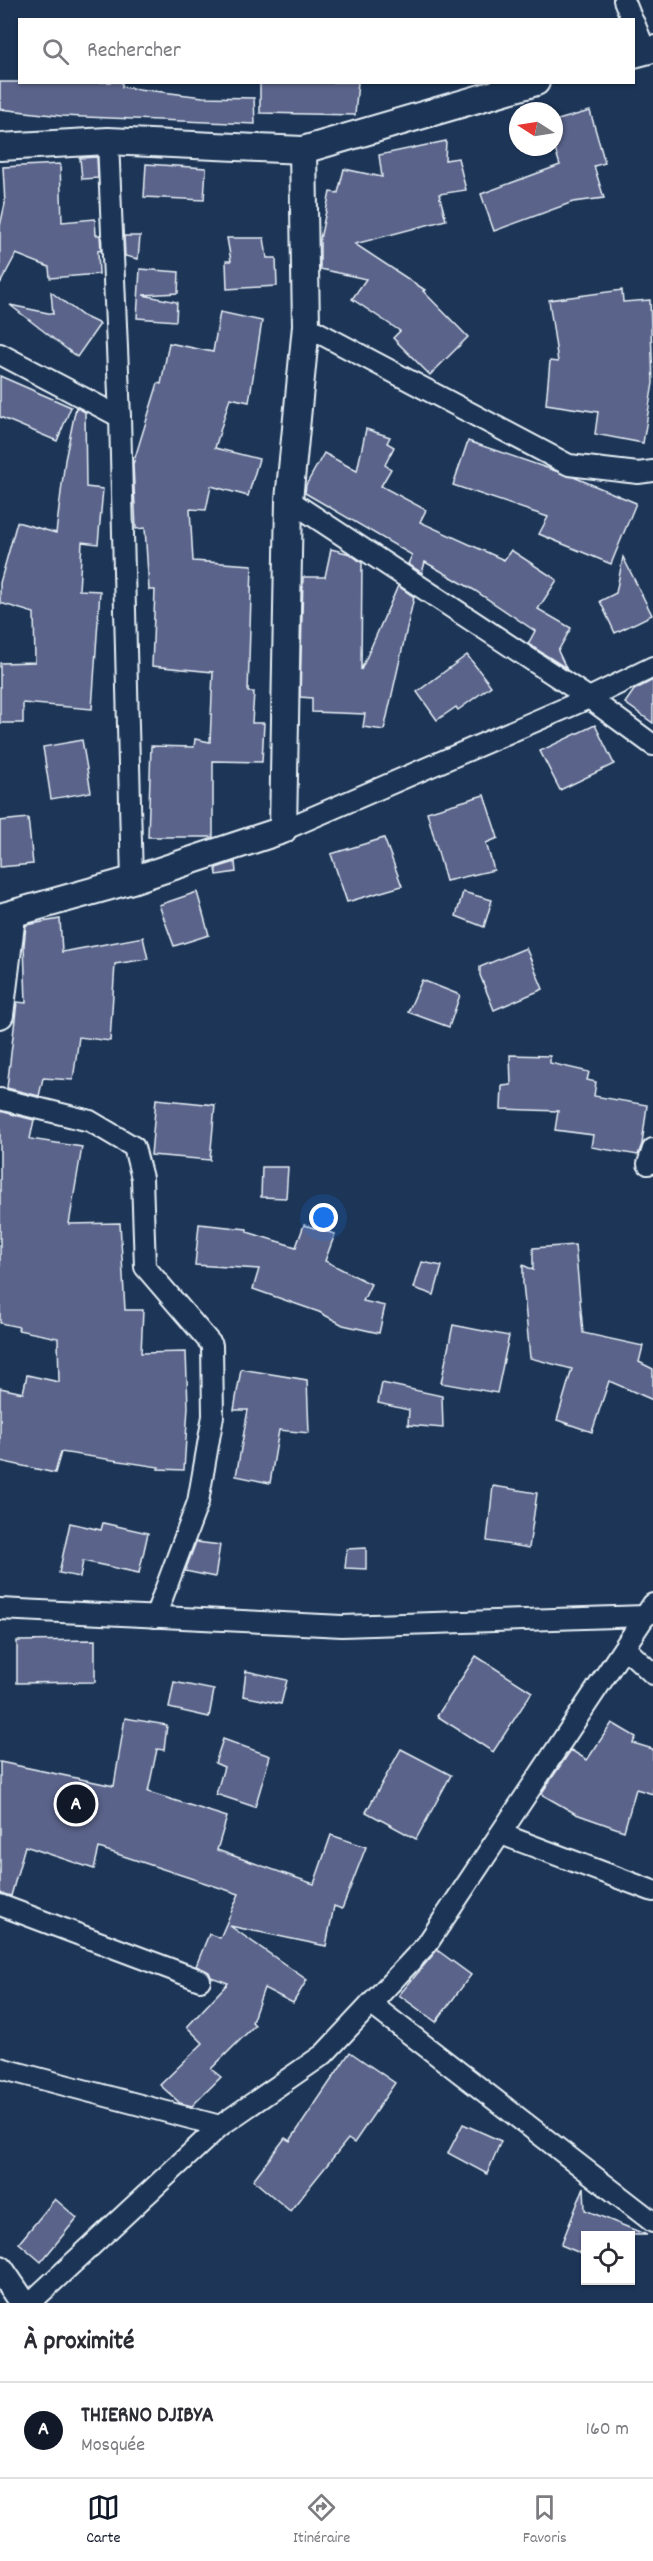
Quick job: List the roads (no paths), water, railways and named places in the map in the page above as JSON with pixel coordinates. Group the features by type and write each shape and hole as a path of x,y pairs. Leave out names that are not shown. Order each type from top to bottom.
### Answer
{"street":[{"path":"624,0 632,18"},
{"path":"635,26 644,51"},
{"path":"0,147 108,141 303,150 529,84"},
{"path":"108,141 120,417 132,880"},
{"path":"283,830 289,500 306,326 303,150"},
{"path":"306,326 569,465 638,473 653,471"},
{"path":"0,354 120,417"},
{"path":"289,500 589,698 653,745"},
{"path":"0,1015 6,917 132,880 283,830 589,698 653,667"},
{"path":"0,1099 90,1121 134,1147 142,1178 145,1267 212,1345 213,1416 198,1502 155,1617"},
{"path":"0,1609 342,1626 650,1610"},
{"path":"30,2303 220,2126 324,2054 427,1944 650,1610"},
{"path":"626,1649 653,1674"},
{"path":"501,1834 653,1891"},
{"path":"0,1905 200,1980"},
{"path":"371,2004 653,2222"},
{"path":"0,2068 220,2126"},
{"path":"0,2270 23,2303"}],"place":[{"name":"THIERNO DJIBYA","path":"76,1804"}]}
